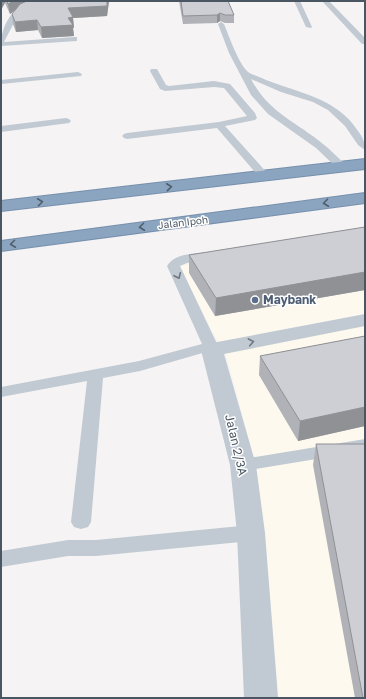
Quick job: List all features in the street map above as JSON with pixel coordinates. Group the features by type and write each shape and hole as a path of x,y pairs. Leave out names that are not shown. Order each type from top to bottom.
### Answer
{"highway":[{"path":"1,206 365,164"},
{"name":"Jalan Ipoh","path":"1,246 365,198"}],"street":[{"path":"211,348 365,320"},
{"name":"Jalan 2/3A","path":"211,348 243,465 251,533 261,698"}],"lane":[{"path":"297,1 309,26"},
{"path":"324,1 365,42"},
{"path":"1,41 16,12 34,4"},
{"path":"1,21 10,21"},
{"path":"221,24 233,53 254,93 271,112 320,146 342,167"},
{"path":"1,44 74,39"},
{"path":"127,136 220,125 252,118 252,115 227,86 214,84 168,89 163,87 154,71"},
{"path":"244,72 284,90 316,100 331,108 349,124 365,147"},
{"path":"1,82 78,74"},
{"path":"1,129 66,121"},
{"path":"220,125 264,176"},
{"path":"1,392 140,366 211,348 173,266 181,260 219,254"},
{"path":"81,522 96,374"},
{"path":"243,465 365,445"},
{"path":"1,559 68,548 102,547 251,533"}],"shaded area":[{"path":"365,236 365,698 279,698 264,530 253,454 226,354 213,333 180,266"}],"building":[{"path":"27,1 107,1 107,6 68,8 73,17 68,18 73,25 41,27 37,20 15,22 12,14 20,4"},
{"path":"181,1 228,1 234,15 225,15 220,13 217,15 183,16"},
{"path":"365,227 365,272 216,298 189,255"},
{"path":"365,336 365,407 300,421 260,356"},
{"path":"316,444 365,444 365,698 363,698"}],"place":[{"name":"Maybank","path":"255,300"}]}
